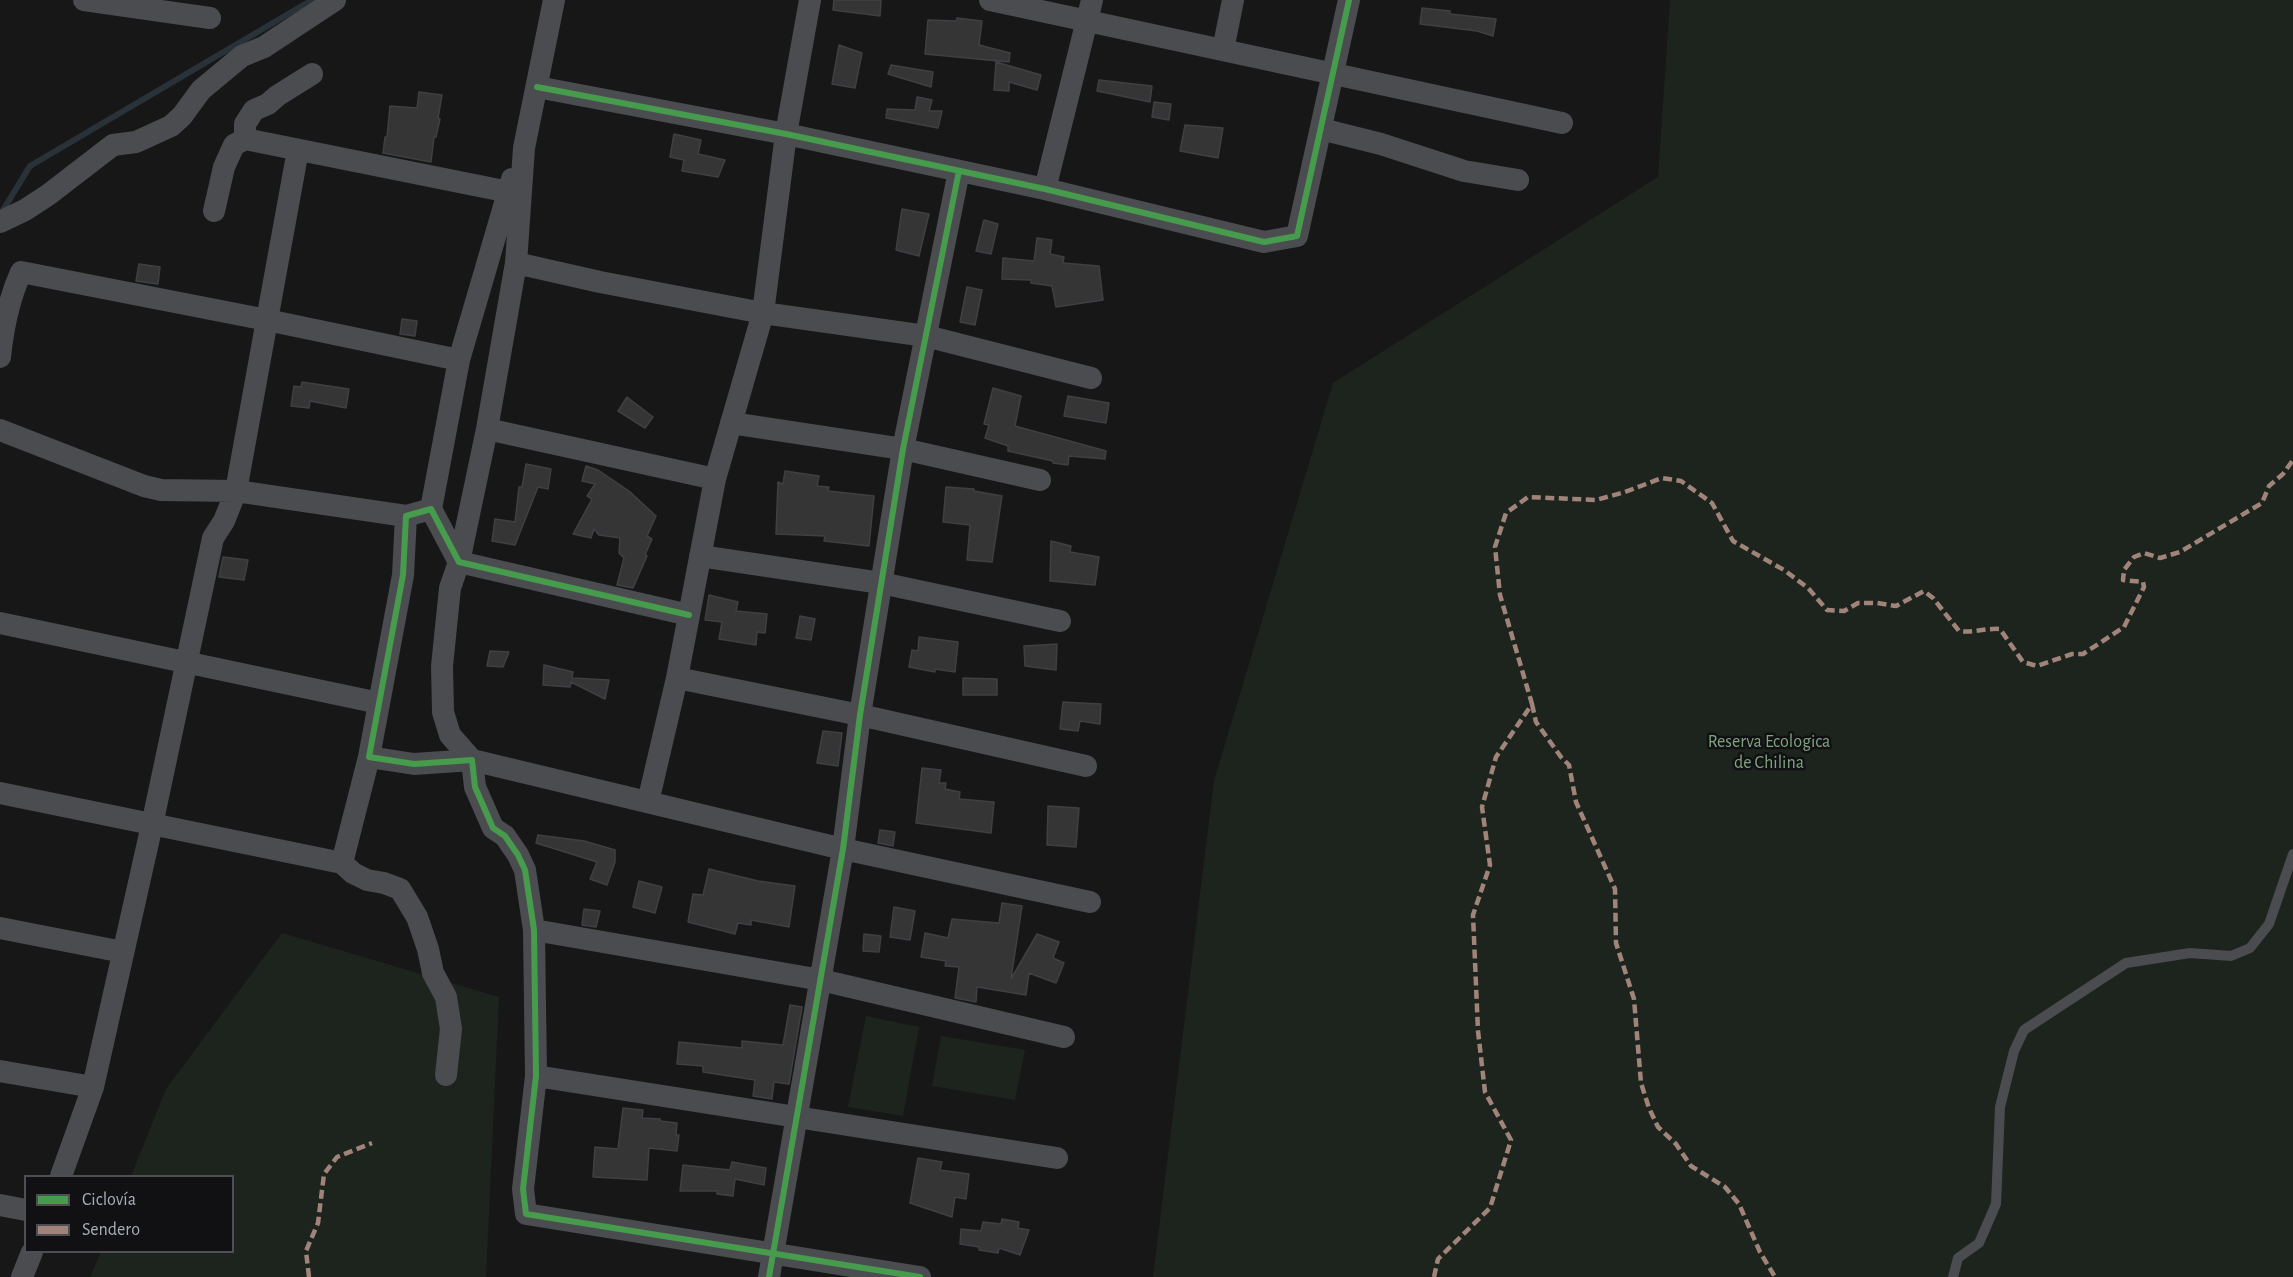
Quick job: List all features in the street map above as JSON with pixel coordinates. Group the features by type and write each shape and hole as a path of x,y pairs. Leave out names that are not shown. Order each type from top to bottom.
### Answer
{"street":[{"path":"84,0 210,18"},
{"path":"0,222 48,195 112,145 136,142 171,126 182,116 201,90 242,56 264,47 335,0"},
{"path":"554,0 524,148 459,360 431,509 459,562 689,615"},
{"path":"648,802 677,678 715,479 763,313 786,134 810,0"},
{"path":"990,0 1090,10 1223,50 1562,123"},
{"path":"1223,50 1233,0"},
{"path":"537,87 786,134 1045,189 1264,242 1297,236 1349,0"},
{"path":"1045,189 1090,10"},
{"path":"245,139 245,124 254,110 268,104 312,74"},
{"path":"1320,129 1381,144 1464,171 1518,180"},
{"path":"214,211 221,178 234,145 245,139 509,192"},
{"path":"524,148 516,263 487,429 459,562 450,588 442,666 443,712 450,735 472,760 475,787 493,828 505,836 525,870 534,930 536,1076 523,1189 526,1214 920,1277"},
{"path":"61,1175 93,1087 188,663 213,538 224,521 236,491 298,150"},
{"path":"769,1277 843,849 861,715 903,449 959,171"},
{"path":"516,263 600,282 763,313 926,336 1091,378"},
{"path":"0,357 12,292 21,272 459,360"},
{"path":"731,423 903,449 1040,480"},
{"path":"487,429 715,479"},
{"path":"0,430 144,486 161,490 236,491 406,516 431,509"},
{"path":"342,863 369,758 403,575 406,516"},
{"path":"700,556 882,582 1060,621"},
{"path":"0,623 379,704"},
{"path":"677,678 861,715 1086,766"},
{"path":"369,758 414,764 472,760 843,849 1090,902"},
{"path":"0,793 342,863 353,873 367,880 400,888 417,916 433,973 446,997 451,1029 446,1075"},
{"path":"0,928 123,952"},
{"path":"534,930 821,980 1064,1037"},
{"path":"0,1071 93,1087"},
{"path":"536,1076 1057,1158"},
{"path":"0,1205 24,1209"},
{"path":"22,1277 31,1253"}],"lane":[{"path":"1953,1277 1958,1258 1978,1243 1996,1204 2000,1107 2014,1051 2024,1030 2126,963 2190,953 2231,956 2250,948 2270,924 2293,854"}],"green space":[{"name":"Reserva Ecologica de Chilina","path":"1670,0 2293,0 2293,1277 1153,1277 1214,781 1333,383 1658,177"},
{"path":"282,933 499,997 486,1277 90,1277 101,1253 234,1253 234,1175 131,1175 166,1089"},
{"path":"866,1016 919,1027 903,1116 848,1107"},
{"path":"941,1036 1025,1050 1015,1100 932,1086"}],"building":[{"path":"834,0 881,0 880,16 833,10"},
{"path":"1422,8 1450,11 1450,14 1496,19 1493,36 1477,31 1420,24"},
{"path":"957,18 982,21 979,45 1010,53 1009,62 925,54 928,20 956,21"},
{"path":"839,45 862,53 855,88 832,84"},
{"path":"996,62 1041,75 1037,90 1009,82 1009,91 994,90"},
{"path":"891,65 933,72 931,87 888,74"},
{"path":"1099,80 1152,86 1150,102 1097,91"},
{"path":"419,92 442,95 438,118 440,119 436,137 434,137 431,162 383,153 390,106 417,108"},
{"path":"917,97 932,100 929,111 942,111 938,128 886,118 887,109 915,110"},
{"path":"1154,102 1171,104 1169,120 1152,117"},
{"path":"1185,125 1223,128 1218,158 1180,151"},
{"path":"674,134 701,140 698,154 725,160 718,177 682,171 684,160 670,157"},
{"path":"902,209 929,214 919,256 896,250"},
{"path":"984,220 998,224 991,254 976,251"},
{"path":"1037,238 1052,240 1050,254 1064,257 1063,263 1099,266 1103,300 1056,307 1052,286 1031,283 1031,280 1002,279 1003,258 1034,261"},
{"path":"139,264 160,267 158,284 136,281"},
{"path":"967,287 982,290 975,325 960,322"},
{"path":"402,319 417,321 415,336 400,334"},
{"path":"302,382 349,389 346,408 310,401 309,408 291,406 294,386 301,387"},
{"path":"993,388 1021,396 1015,426 1106,451 1105,459 1069,456 1068,465 1053,463 1053,461 1008,451 1008,446 985,438 989,425 984,424"},
{"path":"1068,396 1109,403 1106,423 1064,416"},
{"path":"627,397 653,417 645,428 618,411"},
{"path":"526,464 551,469 548,489 538,487 515,545 492,541 495,519 515,522 519,487 522,487"},
{"path":"586,466 598,470 629,491 656,516 647,536 652,539 645,555 647,556 633,588 617,585 624,558 619,553 620,538 599,535 594,529 591,538 573,534 592,499 587,496 595,484 582,481"},
{"path":"785,471 819,476 817,486 829,487 828,491 874,496 869,546 824,541 825,536 776,534 778,482 783,484"},
{"path":"946,487 974,489 974,491 1002,496 992,562 967,560 970,525 943,522"},
{"path":"1051,541 1071,546 1070,552 1099,557 1095,585 1050,581"},
{"path":"223,557 248,560 244,580 219,577"},
{"path":"709,595 738,602 736,611 767,614 765,633 757,632 756,645 719,639 722,622 705,620"},
{"path":"800,616 815,619 811,640 796,638"},
{"path":"919,637 958,642 955,672 935,669 935,672 909,667 912,650 918,651"},
{"path":"1057,644 1056,670 1025,666 1024,646"},
{"path":"490,651 509,652 503,667 487,666"},
{"path":"544,665 573,672 572,678 609,680 605,699 571,682 570,687 543,685"},
{"path":"963,678 997,679 997,695 963,695"},
{"path":"1063,702 1101,704 1100,724 1080,721 1078,731 1060,729"},
{"path":"823,731 842,733 838,766 817,763"},
{"path":"922,768 941,770 939,783 946,783 945,789 960,792 959,799 994,802 991,833 916,823"},
{"path":"1048,806 1079,808 1076,847 1047,845"},
{"path":"880,830 895,832 893,846 878,843"},
{"path":"538,835 584,841 615,850 615,862 607,885 590,879 597,862 536,843"},
{"path":"709,869 758,881 795,886 789,927 751,920 751,925 738,923 735,934 688,922 693,894 703,895"},
{"path":"639,881 662,887 655,913 633,907"},
{"path":"1002,903 1022,906 1011,979 1037,934 1059,942 1053,958 1064,963 1056,983 1029,973 1026,995 977,987 976,1002 955,998 959,967 945,966 946,961 921,957 925,933 948,938 952,919 999,923"},
{"path":"894,907 915,911 910,940 890,937"},
{"path":"584,909 600,911 596,927 582,925"},
{"path":"864,934 881,936 879,952 863,951"},
{"path":"790,1005 802,1007 789,1084 774,1082 772,1099 753,1096 755,1080 703,1072 703,1066 677,1064 679,1042 742,1048 742,1041 783,1045"},
{"path":"623,1108 643,1110 642,1118 677,1123 676,1135 679,1135 677,1151 649,1148 647,1180 593,1177 595,1147 618,1149"},
{"path":"918,1158 942,1162 940,1170 969,1174 966,1199 955,1197 952,1217 910,1203"},
{"path":"732,1162 766,1168 764,1185 735,1179 733,1196 717,1194 717,1191 680,1191 683,1165 730,1170"},
{"path":"1002,1219 1019,1222 1018,1228 1029,1230 1020,1255 999,1248 998,1253 960,1244 961,1229 981,1231 983,1222 1001,1224"}],"waterway":[{"path":"2,212 30,166 312,0"}],"marked path":[{"path":"1434,1277 1438,1259 1490,1208 1511,1140 1485,1092 1478,1031 1473,915 1490,865 1482,807 1496,757 1532,704 1500,595 1495,547 1506,513 1528,497 1596,500 1662,478 1681,481 1712,503 1733,541 1784,570 1808,588 1827,610 1844,611 1858,603 1896,606 1924,591 1933,598 1959,631 2000,629 2023,662 2037,666 2072,654 2083,654 2124,627 2144,587 2143,582 2123,580 2124,570 2134,557 2144,553 2160,558 2180,552 2262,503 2269,486 2283,474 2293,460"},
{"path":"1532,704 1536,722 1569,765 1576,802 1615,889 1616,943 1634,999 1641,1083 1649,1108 1658,1127 1676,1144 1691,1166 1725,1187 1739,1204 1760,1252 1775,1277"},
{"path":"309,1277 306,1251 318,1223 324,1174 337,1157 372,1143"}],"cycle path":[{"path":"537,87 786,134 1045,189 1264,242 1297,236 1349,0"},
{"path":"769,1277 843,849 860,715 903,449 959,171"},
{"path":"689,615 459,562 431,509 406,516 403,575 369,757 414,764 472,760 475,787 493,828 505,836 525,870 534,930 536,1076 523,1189 526,1214 920,1277"}]}
